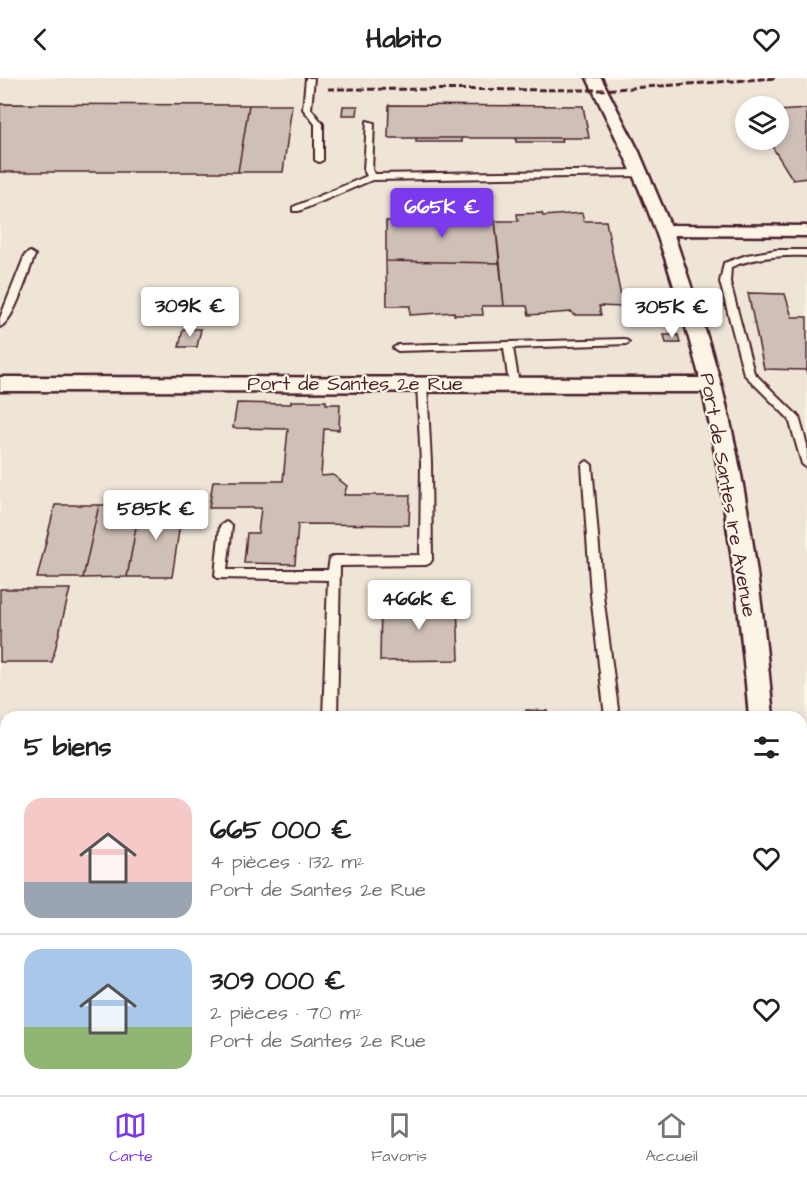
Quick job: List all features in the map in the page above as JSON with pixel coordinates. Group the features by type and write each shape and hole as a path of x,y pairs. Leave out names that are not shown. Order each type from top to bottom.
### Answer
{"street":[{"name":"Port de Santes 1re Avenue","path":"594,78 621,126 641,173 687,297 723,440 755,651 760,711"},
{"path":"664,230 807,231"},
{"name":"Port de Santes 2e Rue","path":"0,384 710,385"}],"lane":[{"path":"310,78 307,109 320,124 319,160"},
{"path":"370,123 368,170 372,177"},
{"path":"296,209 372,177 641,173"},
{"path":"807,253 778,252 749,256 727,265 725,282 749,374 794,417 807,464"},
{"path":"0,324 6,317 30,255"},
{"path":"398,348 624,342"},
{"path":"508,345 514,384"},
{"path":"330,711 334,561 426,560 426,463 422,384"},
{"path":"587,465 597,595 611,711"},
{"path":"226,526 221,575 333,575"}],"shaded area":[{"path":"0,78 807,78 807,711 0,711"}],"building":[{"path":"0,104 249,105 238,172 0,172"},
{"path":"249,105 292,105 283,172 238,172"},
{"path":"389,105 583,106 589,138 388,138"},
{"path":"343,106 358,106 357,115 342,115"},
{"path":"807,109 807,178 793,180 774,150 789,150 789,110"},
{"path":"416,138 461,138 462,142 416,142"},
{"path":"516,138 561,138 562,142 516,142"},
{"path":"408,213 435,213 435,216 475,213 476,221 495,221 500,263 386,261 386,221 409,221"},
{"path":"542,213 543,216 582,213 584,221 606,221 623,307 599,306 601,315 573,315 572,312 529,315 527,306 504,306 495,221 518,221 517,214"},
{"path":"386,261 500,263 504,306 482,306 483,315 454,315 454,312 410,315 410,306 387,306"},
{"path":"748,293 785,294 792,317 807,317 807,374 806,370 764,369"},
{"path":"183,329 201,329 197,347 179,347"},
{"path":"664,335 678,335 680,343 666,343"},
{"path":"291,401 326,401 326,404 340,404 339,430 324,429 321,476 333,475 347,486 344,495 410,495 409,525 298,524 295,564 244,563 247,533 258,533 261,508 209,508 213,481 283,481 288,429 233,428 237,403 291,404"},
{"path":"183,504 172,577 127,577 140,505"},
{"path":"55,505 99,505 83,578 37,578"},
{"path":"99,505 140,505 127,577 83,578"},
{"path":"0,589 70,589 52,662 0,662"},
{"path":"381,602 457,602 459,660 380,661"}],"railway":[{"path":"328,89 601,90 777,78"}]}
